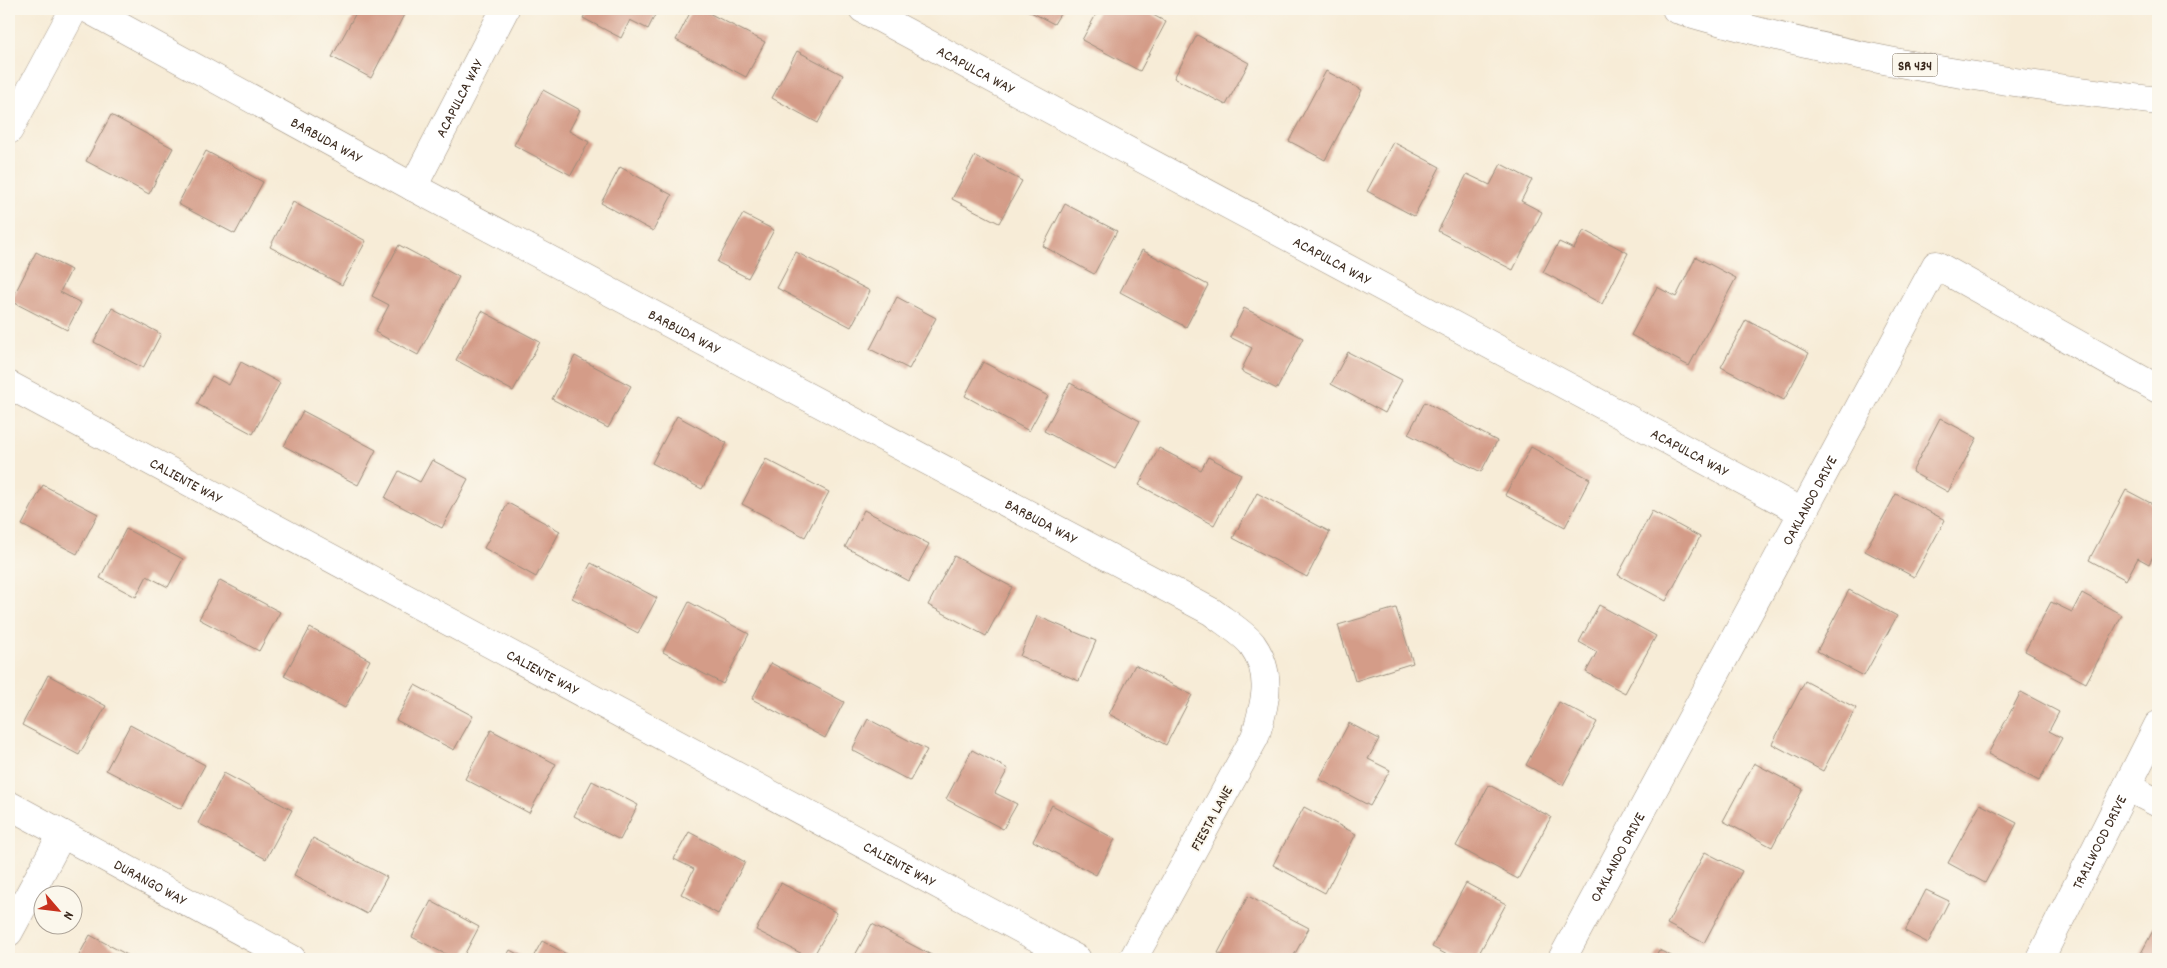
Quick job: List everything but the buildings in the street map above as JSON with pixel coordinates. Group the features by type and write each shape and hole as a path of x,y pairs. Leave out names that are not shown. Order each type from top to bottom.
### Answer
{"street":[{"path":"9,130 74,9"},
{"name":"BARBUDA WAY","path":"88,9 413,187 1212,612 1251,643 1265,669"},
{"name":"ACAPULCA WAY","path":"413,187 505,9"},
{"name":"ACAPULCA WAY","path":"863,9 1802,512"},
{"name":"SR 434","path":"1676,9 1724,23 1874,58 2022,83 2158,101"},
{"name":"OAKLANDO DRIVE","path":"1562,959 1936,265 2158,389"},
{"name":"CALIENTE WAY","path":"9,385 1077,959"},
{"name":"FIESTA LANE","path":"1133,959 1255,737 1266,702 1265,669"},
{"name":"TRAILWOOD DRIVE","path":"2040,959 2158,725"},
{"path":"2127,787 2158,803"},
{"name":"DURANGO WAY","path":"9,805 292,959"},
{"path":"9,932 62,834"}]}
